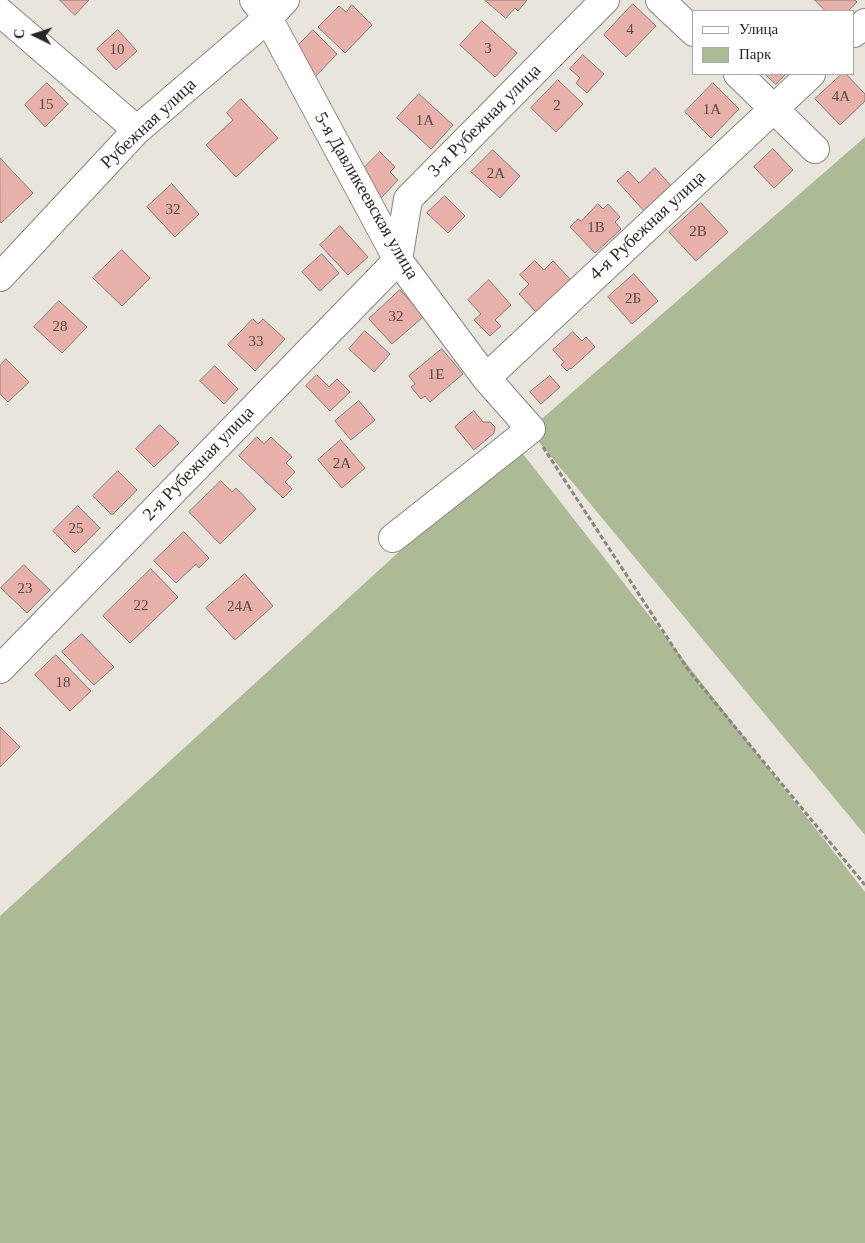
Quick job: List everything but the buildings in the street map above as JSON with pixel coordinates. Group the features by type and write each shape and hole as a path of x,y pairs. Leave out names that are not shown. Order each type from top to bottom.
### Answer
{"street":[{"path":"660,0 692,30"},
{"name":"3-я Рубежная улица","path":"398,260 408,199 589,5"},
{"name":"5-я Давликеевская улица","path":"269,6 398,260 486,378 531,429"},
{"name":"Рубежная улица","path":"0,277 137,130 269,6"},
{"path":"0,12 137,130"},
{"path":"855,32 865,23"},
{"path":"739,75 815,149"},
{"name":"4-я Рубежная улица","path":"486,378 810,75"},
{"name":"2-я Рубежная улица","path":"0,669 398,260"},
{"path":"393,538 531,429"}],"path":[{"path":"531,429 689,671 865,886"}],"green space":[{"path":"865,137 865,835 529,430"},
{"path":"516,445 865,892 865,1243 0,1243 0,916"}]}
